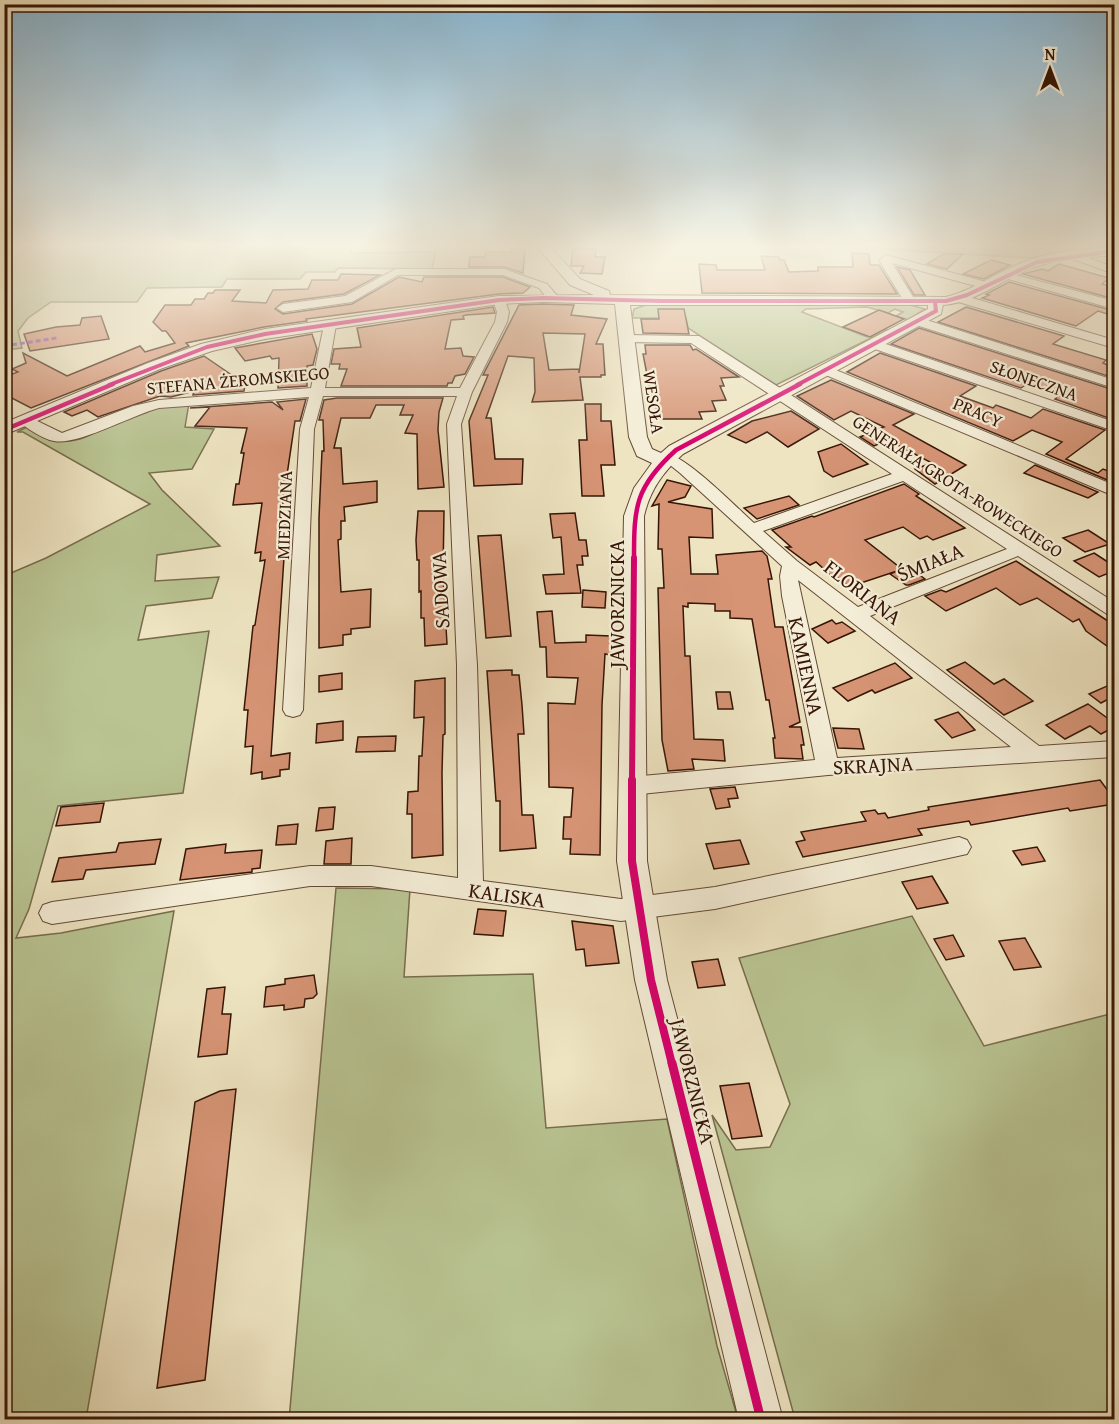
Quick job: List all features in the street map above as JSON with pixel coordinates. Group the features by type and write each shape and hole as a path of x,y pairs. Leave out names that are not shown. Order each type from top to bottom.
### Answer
{"street":[{"path":"4,430 189,352 265,334 401,314"},
{"name":"SADOWA","path":"471,889 467,665 454,424 465,392 501,322 503,314"},
{"name":"WESOŁA","path":"623,314 641,446 644,452 665,459"},
{"name":"JAWORZNICKA","path":"761,1419 651,980 632,861 633,516 644,486 665,459 683,446 929,314"},
{"path":"1014,314 1114,344"},
{"path":"917,321 1114,384"},
{"name":"MIEDZIANA","path":"293,710 307,429 323,370 330,325"},
{"name":"GENERAŁA GROTA-ROWECKIEGO","path":"626,339 694,339 1114,610"},
{"name":"SŁONECZNA","path":"874,344 1114,428"},
{"name":"PRACY","path":"826,370 1114,491"},
{"name":"STEFANA ŻEROMSKIEGO","path":"26,421 54,437 64,438 148,406 316,392 412,390 465,392"},
{"name":"FLORIANA","path":"665,459 686,470 791,565 1036,755"},
{"path":"752,529 904,475"},
{"name":"ŚMIAŁA","path":"856,615 1021,549"},
{"name":"KAMIENNA","path":"791,565 789,576 791,596 828,767"},
{"name":"SKRAJNA","path":"631,786 828,767 1114,749"},
{"name":"KALISKA","path":"52,913 310,876 371,876 612,910 715,898 958,848"}],"green space":[{"path":"5,314 33,314 18,331 22,348 5,350"},
{"path":"633,314 808,314 867,337 882,329 887,330 776,385 688,328 686,318 632,318"},
{"path":"899,314 917,314 908,320 896,316"},
{"path":"189,403 185,427 214,429 192,469 149,473 162,490 220,546 157,555 155,581 219,577 212,598 146,606 138,640 209,631 183,793 58,806 29,909 16,938 61,933 174,911 86,1419 5,1419 4,576 46,558 150,504 23,432 17,432 27,427 46,437 62,441 76,440 147,408"},
{"path":"336,888 410,889 404,977 533,974 546,1128 667,1119 717,1346 738,1419 289,1420"},
{"path":"912,916 984,1046 1114,1013 1114,1419 795,1419 712,1115 736,1150 770,1147 790,1104 739,958"}],"building":[{"path":"158,314 341,314 306,319 307,321 186,343 189,346 31,408 4,394 4,377 18,372 12,369 26,363 23,353 67,376 140,346 145,352 175,343 166,331 162,331 153,322"},
{"path":"445,314 474,314 463,316 464,319 451,320 445,349 461,348 463,356 474,357 465,374 455,376 452,383 448,383 447,386 341,386 347,369 339,369 340,364 331,364 334,349 361,347 357,328"},
{"path":"514,314 571,314 607,319 596,344 603,344 605,375 580,377 583,400 532,402 535,392 534,358 508,356 486,418 491,418 495,459 523,459 522,484 474,486 469,421 488,375 483,375","holes":["543,333 585,334 579,373 579,369 549,370"]},
{"path":"659,314 685,314 689,334 643,333 641,319 659,319"},
{"path":"870,314 891,314 904,319 870,337 843,327"},
{"path":"952,314 991,314 1064,336 1053,344 1106,360 1103,363 1114,368 1114,378 938,322"},
{"path":"1037,314 1093,314 1076,326"},
{"path":"101,316 109,339 30,351 24,334 56,327 80,325 82,318"},
{"path":"919,328 1114,390 1114,420 1055,399 1061,395 1027,384 1021,388 891,344"},
{"path":"312,334 317,349 313,365 307,366 307,386 278,388 279,358 272,359 270,356 245,361 235,348"},
{"path":"645,345 690,345 693,350 696,349 739,377 721,378 724,386 720,386 726,400 712,401 716,411 699,412 702,419 660,419 649,385 643,354 646,354"},
{"path":"880,353 976,386 960,396 993,408 996,405 1031,418 1043,409 1105,430 1066,459 1098,473 1103,469 1114,473 1114,480 1112,482 1046,454 1062,442 1032,430 1013,441 847,372"},
{"path":"204,356 245,384 244,391 193,395 194,391 171,397 160,396 98,417 87,410 72,416 64,412 161,371"},
{"path":"831,380 914,414 893,425 966,465 935,484 915,469 932,463 888,440 874,446 860,437 884,427 851,411 834,420 797,396"},
{"path":"443,398 438,430 444,487 418,489 417,434 405,433 413,415 400,415 404,405 376,405 370,418 341,418 334,448 341,448 343,484 377,481 377,502 344,507 345,521 341,521 341,539 338,540 341,592 371,589 370,627 351,629 351,634 343,635 343,645 319,648 319,518 322,451 324,451 323,420 319,420 324,400"},
{"path":"306,399 300,421 295,421 280,522 286,524 286,527 271,756 290,753 289,769 280,770 280,776 262,779 262,772 251,774 253,746 245,747 248,710 244,710 253,626 265,560 260,561 261,552 255,553 262,503 233,505 236,484 239,484 244,453 241,453 247,428 195,426 210,407 190,408 272,402 283,410 277,402"},
{"path":"585,404 601,404 601,421 611,421 615,465 601,465 604,496 582,496 579,440 587,440"},
{"path":"791,411 819,429 788,447 767,432 746,443 728,435 752,421"},
{"path":"841,444 868,464 833,477 824,471 818,452"},
{"path":"1035,465 1098,492 1088,498 1024,473"},
{"path":"667,480 691,486 685,497 668,502 712,509 713,538 689,537 691,574 718,574 716,555 762,551 767,556 772,579 768,579 775,627 783,627 800,722 789,727 801,727 804,745 801,745 803,759 775,758 773,738 775,738 769,700 766,700 752,619 730,618 730,611 715,611 715,604 688,603 688,607 683,606 685,656 690,656 694,739 723,740 725,761 692,759 694,769 668,771 662,740 658,588 664,588 662,549 658,549 659,504 652,506"},
{"path":"904,484 919,494 916,496 965,528 933,540 927,536 920,539 903,527 865,540 902,569 907,566 925,579 909,585 890,574 897,571 849,587 839,578 835,579 816,562 810,565 786,547 791,547 772,530 814,517"},
{"path":"789,496 799,505 757,519 744,508"},
{"path":"418,511 444,511 443,575 447,644 425,646 424,618 421,618 421,591 419,592 419,560 417,560"},
{"path":"575,513 579,540 586,540 588,556 582,556 583,565 577,565 581,593 546,594 543,575 564,574 561,537 553,538 550,514"},
{"path":"1088,530 1110,544 1085,552 1063,538"},
{"path":"501,535 511,636 486,638 478,536"},
{"path":"1094,553 1114,566 1114,571 1099,577 1074,561"},
{"path":"1016,561 1114,625 1114,651 1086,631 1079,619 1073,622 1037,598 1020,605 996,588 946,611 925,596 941,590 946,592"},
{"path":"583,590 606,592 605,608 582,607"},
{"path":"552,611 555,643 586,642 586,635 611,636 611,655 605,654 602,705 600,855 570,854 571,839 563,839 564,817 571,817 573,788 549,787 548,703 575,704 578,678 547,677 546,647 540,647 537,612"},
{"path":"832,620 836,624 842,622 855,631 828,643 812,629"},
{"path":"965,662 994,684 1004,679 1033,701 1004,715 947,670"},
{"path":"895,663 912,678 875,693 872,690 848,701 833,688"},
{"path":"512,670 512,675 519,675 524,734 518,734 522,815 533,815 536,848 500,851 500,801 496,801 487,671"},
{"path":"342,673 342,689 319,692 319,676"},
{"path":"445,678 442,773 443,855 412,858 412,814 407,814 408,792 418,791 419,756 422,756 424,717 414,718 415,681"},
{"path":"1107,686 1114,691 1114,696 1101,703 1089,694"},
{"path":"716,692 730,692 733,709 718,709"},
{"path":"1088,704 1114,723 1114,727 1101,734 1090,726 1065,739 1046,725"},
{"path":"958,712 975,730 952,738 935,720"},
{"path":"343,721 343,740 316,743 317,724"},
{"path":"833,728 859,729 864,749 838,748"},
{"path":"396,736 395,751 356,752 358,737"},
{"path":"1100,780 1114,799 1114,804 1070,811 1068,808 971,825 969,821 918,829 922,835 803,857 796,842 805,840 801,832 866,821 861,812 875,810 878,814 885,813 888,818 929,810 928,807"},
{"path":"735,787 738,798 728,799 730,807 716,809 710,789"},
{"path":"104,803 100,822 56,826 61,807"},
{"path":"335,807 333,829 316,831 319,808"},
{"path":"298,824 296,844 276,845 278,826"},
{"path":"352,838 351,864 324,864 326,841"},
{"path":"161,839 155,864 86,870 83,879 52,882 59,858 116,852 119,843"},
{"path":"740,840 749,864 714,869 706,844"},
{"path":"226,844 225,853 262,850 260,868 252,869 252,872 180,880 186,849"},
{"path":"1037,847 1045,861 1022,865 1013,851"},
{"path":"932,876 948,903 917,909 902,882"},
{"path":"478,909 506,911 503,936 474,934"},
{"path":"572,921 613,926 619,963 586,966 584,949 576,950"},
{"path":"953,935 964,956 946,960 934,939"},
{"path":"1025,938 1041,967 1014,970 999,941"},
{"path":"718,959 725,985 698,988 692,962"},
{"path":"314,975 317,994 313,998 305,999 304,1007 284,1010 284,1005 264,1007 266,987 285,984 285,979"},
{"path":"225,987 222,1014 231,1014 227,1054 198,1057 207,989"},
{"path":"749,1083 762,1136 732,1139 720,1086"},
{"path":"236,1089 205,1380 157,1388 195,1102 220,1091"}],"marked path":[{"path":"4,346 57,338"}],"cycle path":[{"path":"4,430 154,366 207,347 265,334 400,314"},
{"path":"761,1420 651,980 632,861 634,516 636,506 649,480 676,450 930,314"}]}
